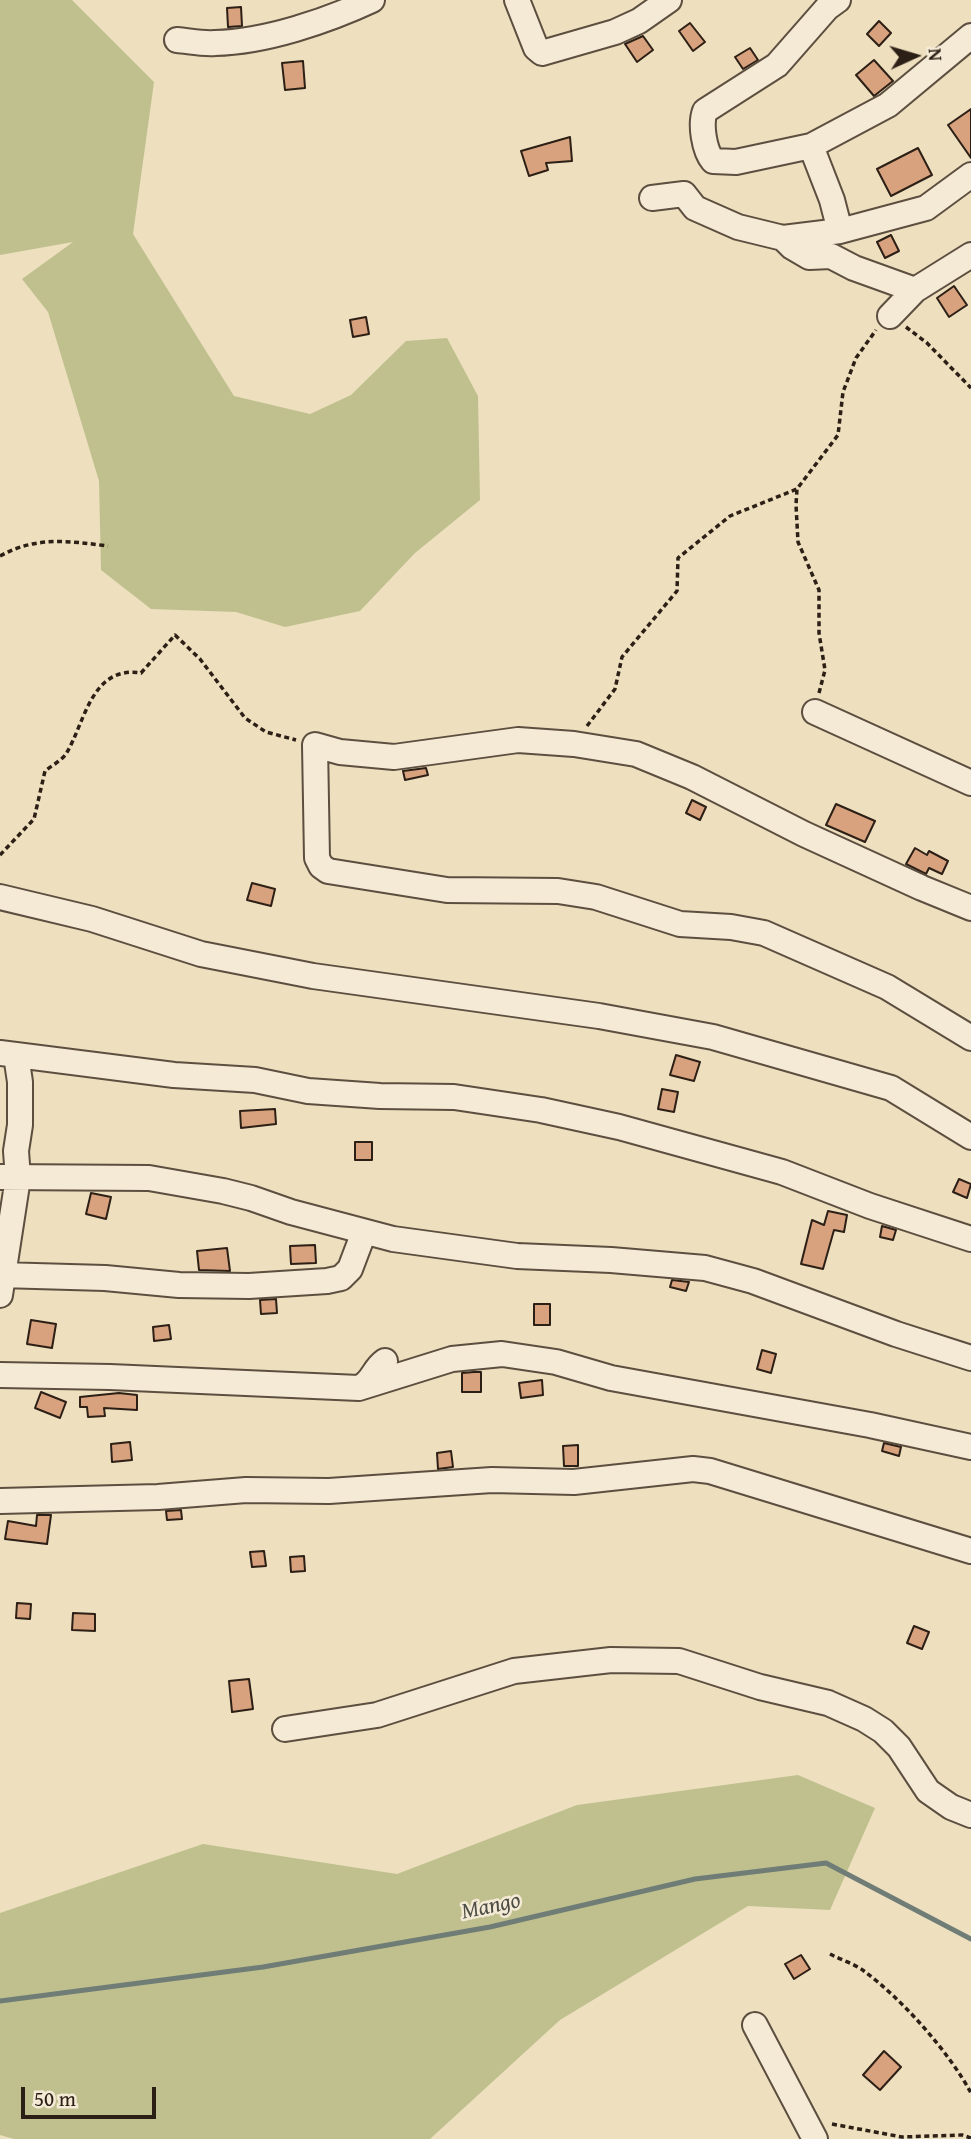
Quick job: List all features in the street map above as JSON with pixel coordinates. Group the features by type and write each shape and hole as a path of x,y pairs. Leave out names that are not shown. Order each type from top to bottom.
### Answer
{"street":[{"path":"177,40 213,43 253,39 319,20 372,0"},
{"path":"517,0 536,48 542,53 615,32 639,21 669,0"},
{"path":"838,0 827,8 777,65 705,111 702,118 709,156 713,161 743,161 811,146 888,105 971,36"},
{"path":"811,146 832,200 840,230"},
{"path":"652,198 684,194 695,208 738,227 783,238 840,230 926,208 971,175"},
{"path":"783,238 809,257 831,256 854,268 915,290"},
{"path":"890,316 915,290 971,255"},
{"path":"815,712 971,783"},
{"path":"971,908 804,834 692,777 635,754 574,744 518,740 394,757 340,752 316,745 317,858 321,866 328,871 447,890 570,893 619,903 680,924 731,927 764,933 887,986 971,1038"},
{"path":"0,897 92,919 201,954 313,976 599,1016 713,1037 891,1088 971,1137"},
{"path":"8,1054 20,1082 20,1125 9,1177 1,1282 105,1278 179,1285 249,1286 327,1281 341,1278 350,1269 364,1232"},
{"path":"8,1054 173,1075 255,1080 308,1091 454,1097 541,1110 619,1127 782,1172 870,1206 971,1239"},
{"path":"9,1177 149,1178 223,1191 393,1239 517,1256 705,1268 753,1281 896,1334 971,1358"},
{"path":"0,1376 110,1377 359,1388 452,1359 502,1354 556,1362 611,1378 870,1425 971,1447"},
{"path":"359,1388 367,1385 379,1365 384,1362"},
{"path":"0,1500 158,1497 246,1490 330,1491 492,1480 574,1482 693,1469 710,1471 971,1551"},
{"path":"285,1729 377,1716 514,1671 611,1660 679,1661 760,1687 828,1703 864,1719 883,1731 899,1747 928,1791 951,1807 971,1815"},
{"path":"754,2025 809,2129"}],"path":[{"path":"574,744 615,689 622,657 677,591 678,558 730,516 797,489 838,435 843,392 856,358 890,316 926,343 971,388"},
{"path":"797,489 798,542 819,590 819,633 825,670 815,712"},
{"path":"0,556 12,549 60,539 108,546"},
{"path":"0,855 34,819 45,771 65,756 85,709 110,678 126,671 141,673 175,635 200,659 245,718 266,732 316,745"},
{"path":"830,1954 863,1970 906,2009 960,2073 971,2093"},
{"path":"809,2129 902,2137 961,2135 971,2138"}],"green space":[{"path":"0,0 72,0 154,82 133,234 234,396 310,414 351,395 406,341 447,338 478,396 480,500 415,553 360,611 285,627 236,612 151,609 101,570 99,481 48,312 22,279 73,242 0,255"},
{"path":"798,1775 875,1808 830,1910 748,1906 560,2020 430,2139 14,2139 0,2135 0,1913 203,1844 397,1874 577,1805"}],"building":[{"path":"241,7 242,26 228,27 227,8"},
{"path":"879,21 891,33 879,46 867,34"},
{"path":"690,23 705,42 693,51 679,31"},
{"path":"643,36 653,50 637,62 625,44"},
{"path":"750,48 758,60 743,69 735,57"},
{"path":"874,60 893,81 874,96 856,75"},
{"path":"303,61 305,88 285,90 282,63"},
{"path":"971,109 971,158 948,125"},
{"path":"570,137 572,161 546,163 548,170 529,176 521,151"},
{"path":"918,148 932,175 891,196 877,169"},
{"path":"891,235 899,251 885,258 877,242"},
{"path":"954,286 967,305 949,317 937,298"},
{"path":"366,317 369,334 353,337 350,320"},
{"path":"426,768 428,775 405,780 403,771"},
{"path":"692,800 706,807 700,820 686,813"},
{"path":"836,804 875,821 865,842 826,825"},
{"path":"915,848 927,855 929,851 948,861 942,874 929,868 926,874 906,864"},
{"path":"252,883 275,889 271,906 247,900"},
{"path":"676,1055 700,1062 694,1081 670,1075"},
{"path":"662,1089 678,1092 674,1112 658,1109"},
{"path":"275,1109 276,1124 241,1128 240,1111"},
{"path":"355,1142 372,1142 372,1160 355,1160"},
{"path":"959,1179 971,1184 967,1198 953,1192"},
{"path":"91,1193 111,1197 106,1219 86,1214"},
{"path":"828,1211 847,1215 844,1232 834,1230 823,1269 801,1264 812,1220 824,1225"},
{"path":"882,1226 896,1230 893,1240 880,1237"},
{"path":"315,1245 316,1263 291,1264 290,1246"},
{"path":"227,1248 230,1271 199,1270 197,1251"},
{"path":"672,1280 689,1282 686,1291 670,1287"},
{"path":"276,1299 277,1313 261,1314 260,1300"},
{"path":"534,1304 550,1304 550,1325 534,1325"},
{"path":"31,1320 56,1324 52,1348 27,1344"},
{"path":"169,1325 171,1339 154,1341 153,1327"},
{"path":"762,1350 776,1354 771,1373 757,1369"},
{"path":"481,1372 481,1392 462,1392 462,1373"},
{"path":"542,1380 543,1395 521,1398 519,1383"},
{"path":"41,1392 66,1402 60,1418 35,1408"},
{"path":"119,1393 137,1395 137,1410 104,1408 105,1416 88,1417 87,1407 80,1407 80,1397"},
{"path":"130,1442 132,1460 112,1462 111,1444"},
{"path":"884,1443 901,1447 899,1456 882,1451"},
{"path":"578,1445 578,1466 564,1466 563,1446"},
{"path":"451,1451 453,1467 438,1469 437,1453"},
{"path":"181,1510 182,1519 167,1520 166,1511"},
{"path":"37,1515 51,1515 47,1544 5,1539 8,1521 36,1526"},
{"path":"264,1551 266,1566 252,1567 250,1552"},
{"path":"304,1556 305,1571 291,1572 290,1557"},
{"path":"17,1603 31,1604 30,1619 16,1618"},
{"path":"73,1613 95,1614 95,1631 72,1630"},
{"path":"914,1626 929,1632 922,1649 907,1643"},
{"path":"249,1679 253,1709 232,1712 229,1681"},
{"path":"801,1955 810,1969 794,1979 785,1964"},
{"path":"884,2051 901,2067 880,2090 863,2075"}],"waterway":[{"name":"Mango","path":"0,2001 263,1967 490,1927 695,1879 826,1863 971,1939"}]}
